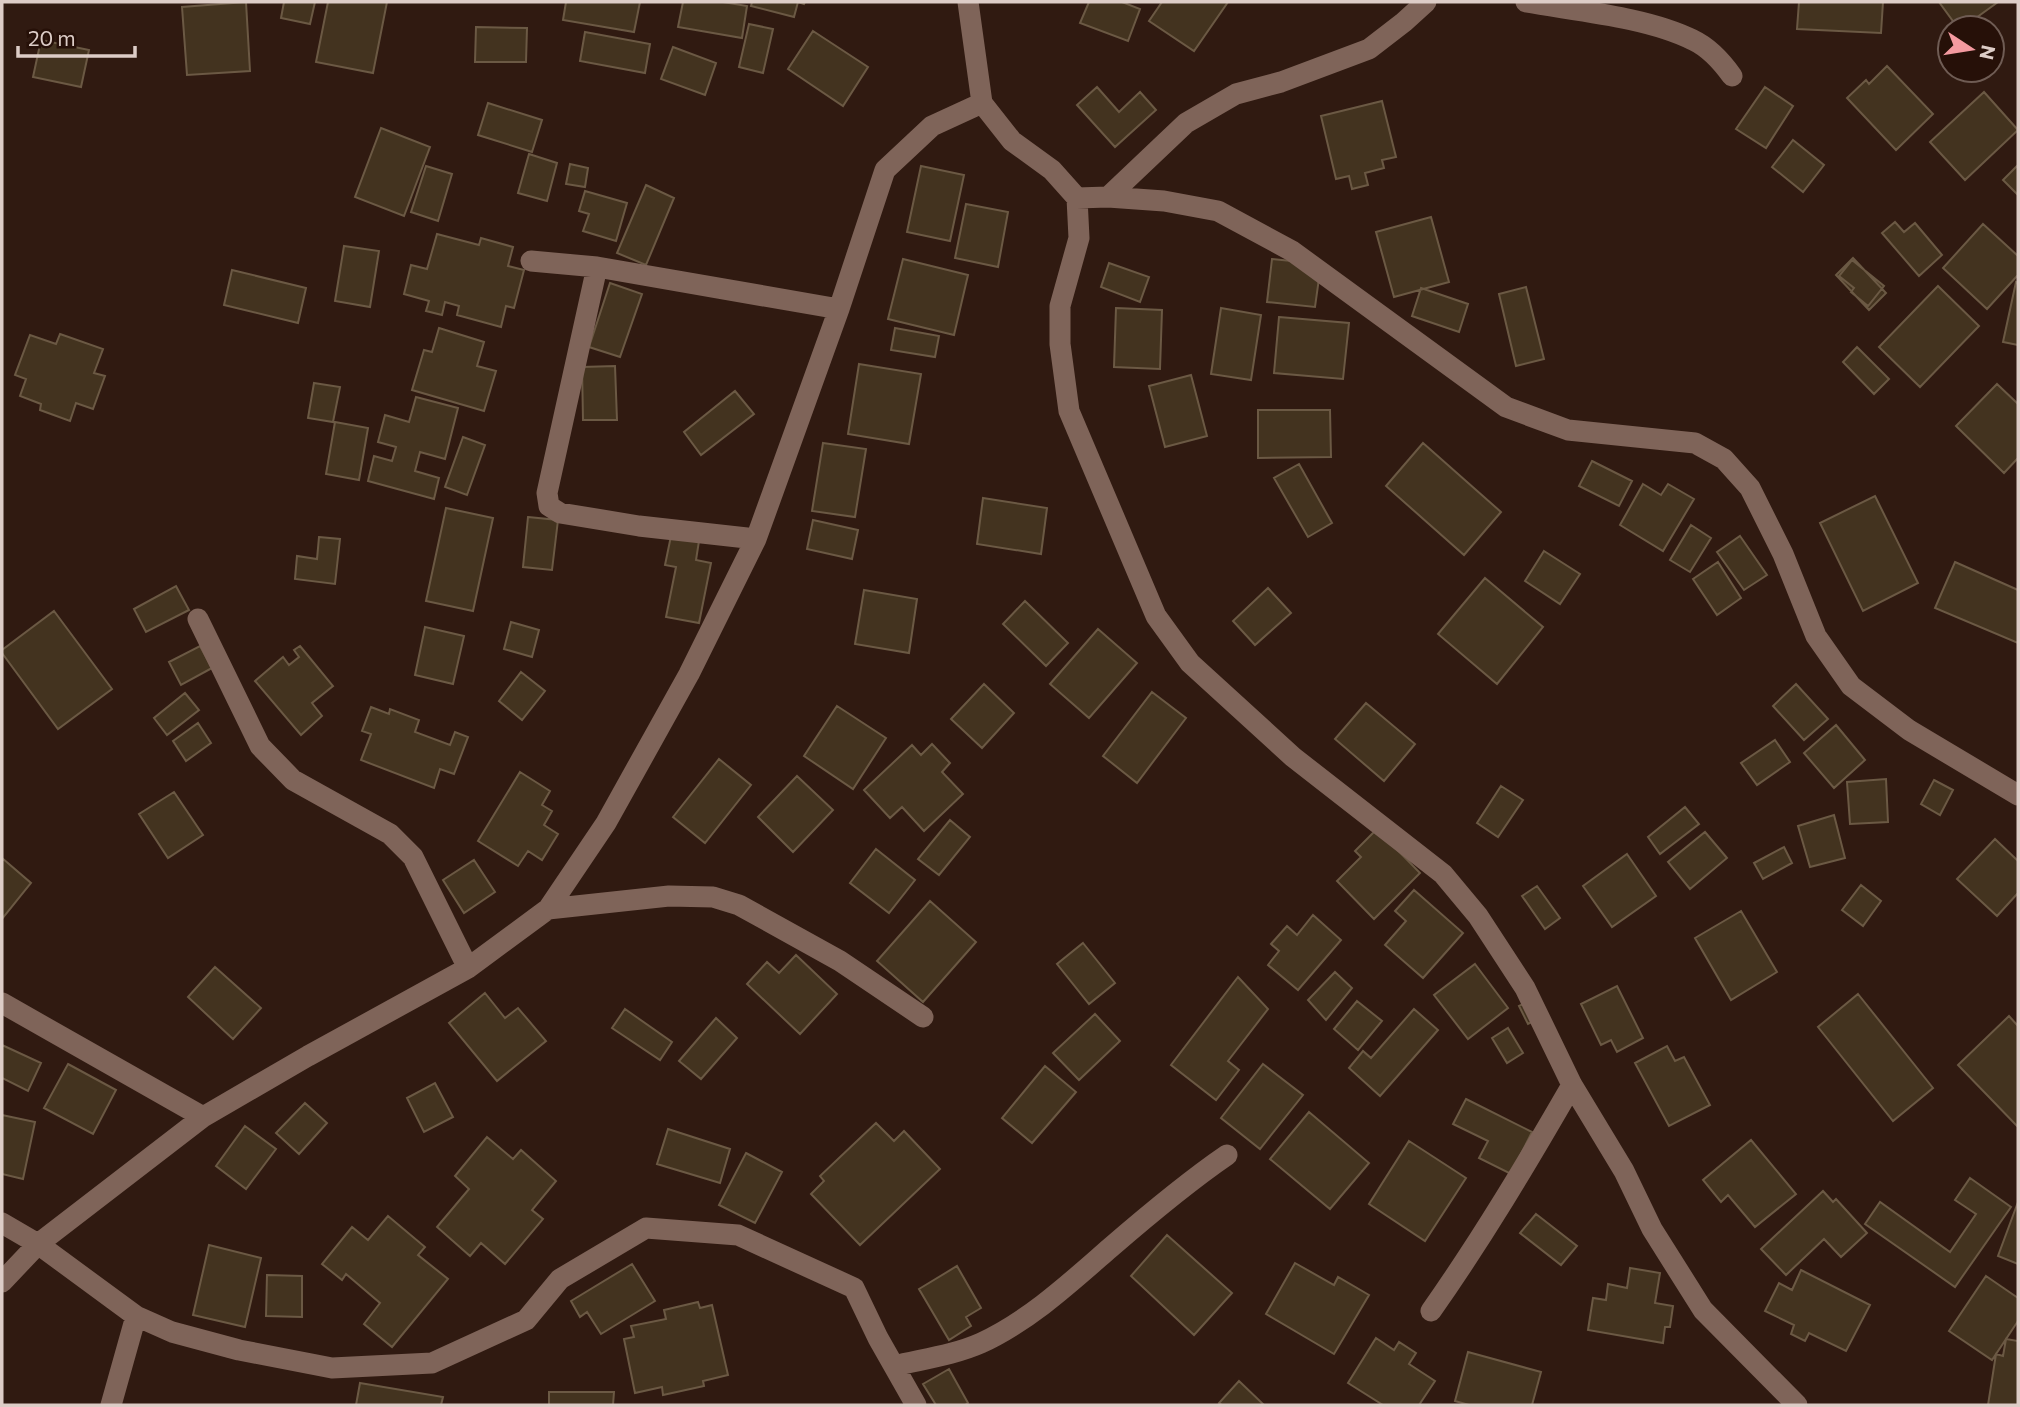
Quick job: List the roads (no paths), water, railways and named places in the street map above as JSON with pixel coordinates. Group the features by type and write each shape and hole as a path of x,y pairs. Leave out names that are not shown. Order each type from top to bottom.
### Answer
{"street":[{"path":"968,2 982,103 1012,141 1052,170 1077,198 1079,238 1060,306 1060,344 1069,411 1156,616 1190,663 1293,757 1443,874 1478,916 1525,988 1572,1084 1624,1171 1652,1229 1703,1310 1797,1405"},
{"path":"1108,197 1185,123 1236,93 1281,82 1369,49 1426,2"},
{"path":"1526,2 1670,31 1695,41 1719,58 1732,76"},
{"path":"2,1282 38,1244 204,1117 468,968 548,909 606,823 689,674 756,539 839,309 885,170 932,126 982,103"},
{"path":"1077,198 1164,201 1218,211 1292,251 1506,407 1568,430 1695,443 1724,459 1750,488 1783,554 1816,636 1851,686 1909,730 2018,795"},
{"path":"531,261 597,267 839,309"},
{"path":"597,267 547,493 549,506 561,513 639,526 756,539"},
{"path":"198,620 260,746 293,780 390,834 413,857 468,968"},
{"path":"548,909 669,896 713,897 739,905 840,961 923,1017"},
{"path":"2,1003 204,1117"},
{"path":"1431,1311 1478,1244 1528,1164 1572,1084"},
{"path":"894,1366 946,1354 981,1342 1015,1323 1064,1289 1189,1181 1227,1156"},
{"path":"2,1223 38,1244 136,1316 172,1332 239,1350 332,1367 432,1363 526,1320 560,1279 646,1228 738,1235 854,1288 916,1405"},
{"path":"111,1405 136,1316"}]}
